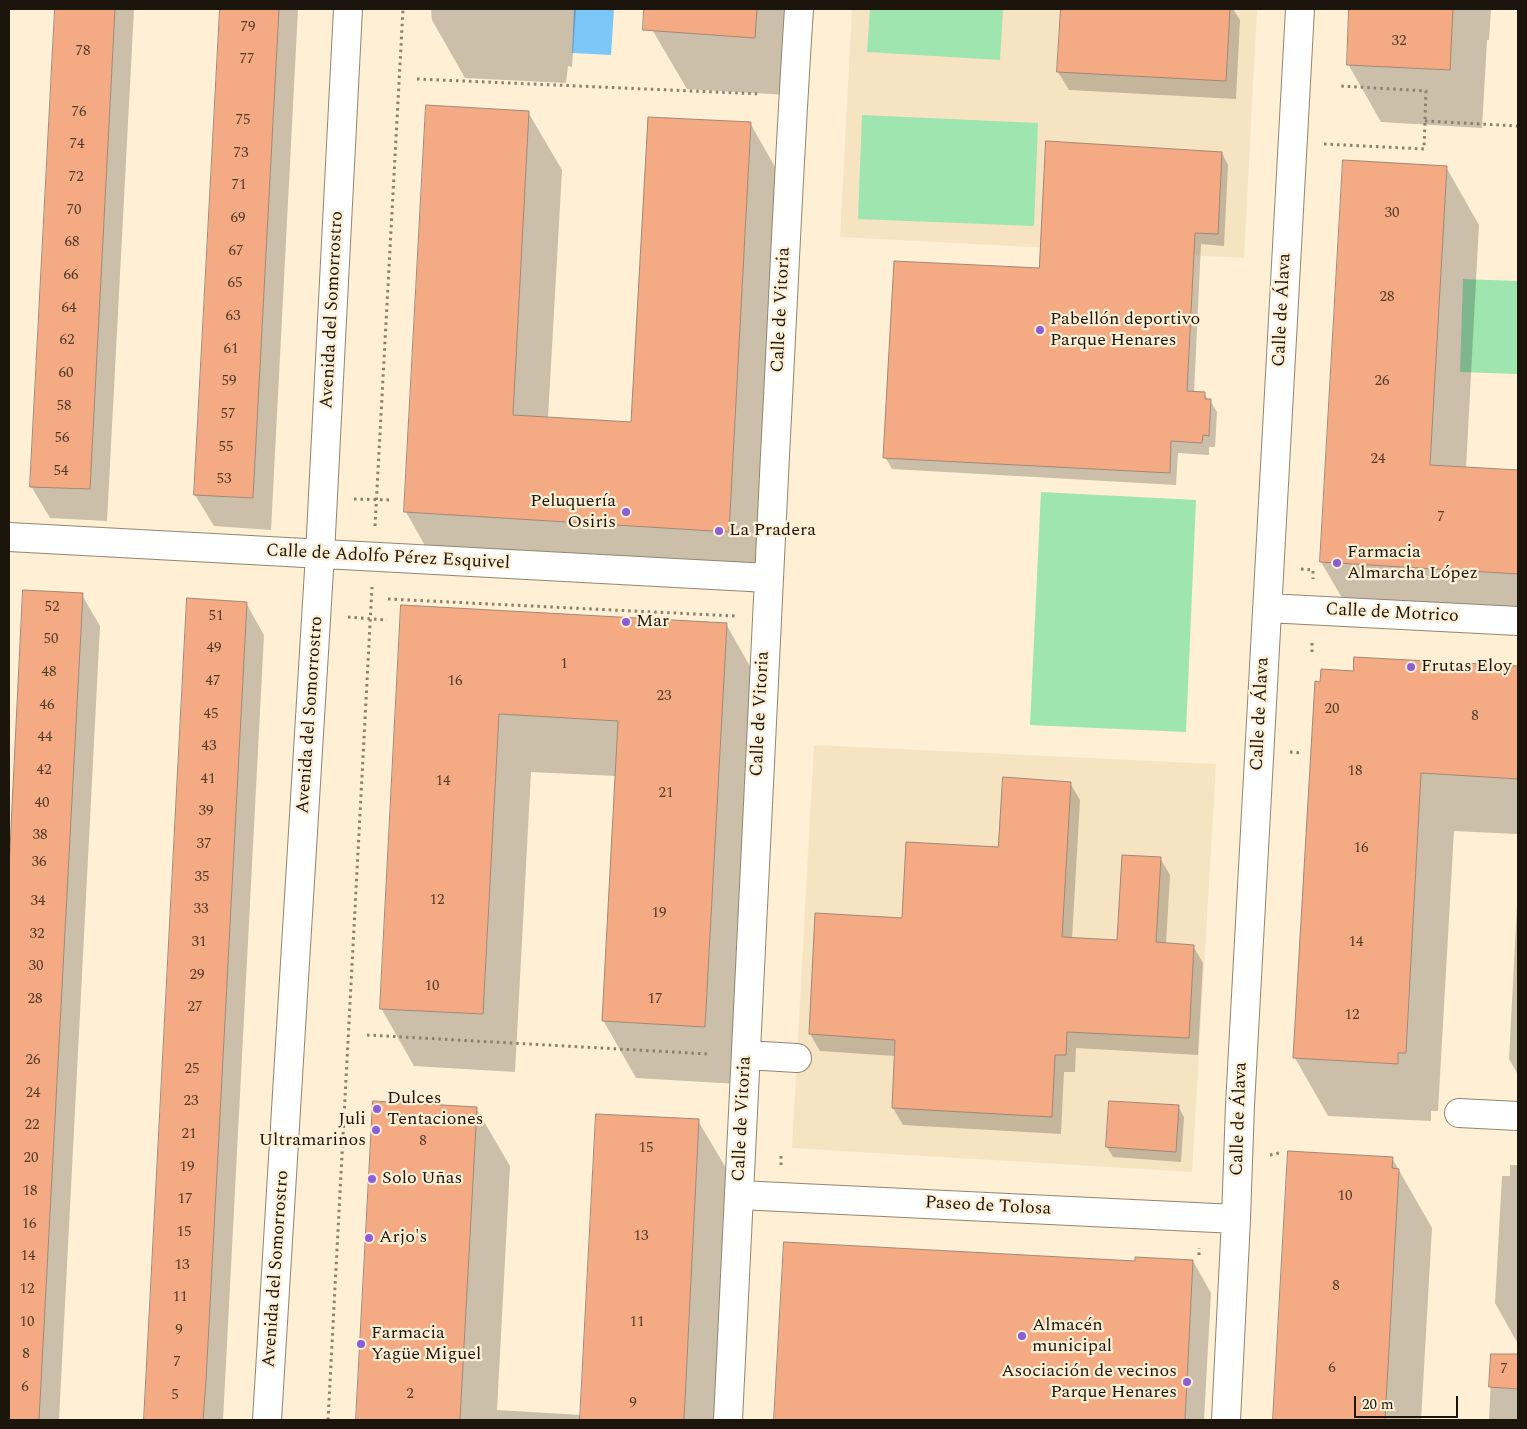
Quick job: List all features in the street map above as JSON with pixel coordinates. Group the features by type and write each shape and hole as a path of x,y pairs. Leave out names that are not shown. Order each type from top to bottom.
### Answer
{"street":[{"name":"Avenida del Somorrostro","path":"267,1420 320,554 348,9"},
{"name":"Calle de Vitoria","path":"728,1420 768,578 793,96 800,9"},
{"name":"Calle de Álava","path":"1226,1420 1240,1105 1300,9"},
{"name":"Calle de Adolfo Pérez Esquivel","path":"9,537 768,578"},
{"name":"Calle de Motrico","path":"1267,608 1518,621"},
{"path":"746,1055 797,1058"},
{"path":"1459,1113 1518,1116"},
{"name":"Paseo de Tolosa","path":"739,1194 1236,1219"}],"path":[{"path":"328,1420 403,9"},
{"path":"417,79 762,94"},
{"path":"1337,145 1424,149 1426,91 1341,86"},
{"path":"1425,121 1518,126"},
{"path":"388,599 735,616"},
{"path":"367,1035 709,1054"}],"shaded area":[{"path":"852,9 1257,9 1244,258 840,237"},
{"path":"814,745 1216,764 1192,1172 792,1148"}],"green space":[{"path":"870,9 1003,9 1000,60 867,52"},
{"path":"862,115 1038,123 1034,226 858,219"},
{"path":"1463,279 1518,281 1518,374 1460,372"},
{"path":"1041,492 1196,500 1186,732 1030,725"}],"water":[{"path":"574,9 614,9 611,55 572,53"}],"building":[{"path":"55,9 115,9 90,489 30,487"},
{"path":"220,9 279,9 253,498 194,495"},
{"path":"644,9 757,9 755,38 643,30"},
{"path":"1061,9 1230,9 1226,81 1057,72"},
{"path":"1349,9 1453,9 1450,70 1347,65"},
{"path":"426,105 529,111 513,415 631,422 648,117 751,122 729,532 404,512"},
{"name":"Pabellón deportivo Parque Henares","path":"1046,141 1222,152 1218,234 1195,233 1187,391 1205,392 1205,399 1211,399 1209,436 1203,435 1202,443 1171,441 1170,473 883,458 894,261 1039,268"},
{"path":"1343,160 1447,166 1430,465 1518,470 1518,574 1320,562"},
{"path":"23,590 83,593 39,1420 9,1420 9,869"},
{"path":"187,598 247,602 203,1420 144,1420"},
{"path":"401,605 727,623 705,1027 602,1021 618,721 499,714 483,1014 380,1009"},
{"path":"1354,657 1518,666 1518,779 1421,773 1406,1053 1398,1053 1398,1064 1293,1058 1315,681 1320,682 1321,669 1353,671"},
{"path":"1003,777 1071,782 1062,937 1117,940 1122,855 1161,857 1156,942 1194,945 1189,1038 1067,1032 1066,1055 1055,1055 1052,1117 892,1108 895,1040 809,1034 815,913 902,918 906,842 998,847"},
{"path":"373,1101 477,1107 460,1420 356,1420"},
{"path":"1109,1101 1179,1105 1176,1152 1106,1147"},
{"path":"596,1114 699,1119 684,1420 580,1420"},
{"path":"1288,1151 1393,1157 1392,1168 1399,1169 1385,1420 1273,1420"},
{"name":"Almacén municipal","path":"784,1242 1135,1261 1135,1257 1193,1260 1185,1420 774,1420"},
{"path":"1491,1354 1518,1354 1518,1389 1489,1387"}],"place":[{"name":"Pabellón deportivo Parque Henares","path":"1040,330"},
{"name":"Peluquería Osiris","path":"626,512"},
{"name":"La Pradera","path":"719,531"},
{"name":"Farmacia Almarcha López","path":"1337,563"},
{"name":"Mar","path":"626,622"},
{"name":"Frutas Eloy","path":"1411,667"},
{"name":"Dulces Tentaciones","path":"377,1109"},
{"name":"Juli Ultramarinos","path":"376,1130"},
{"name":"Solo Uñas","path":"372,1179"},
{"name":"Arjo's","path":"369,1238"},
{"name":"Almacén municipal","path":"1022,1336"},
{"name":"Farmacia Yagüe Miguel","path":"361,1344"},
{"name":"Asociación de vecinos Parque Henares","path":"1187,1382"}]}
